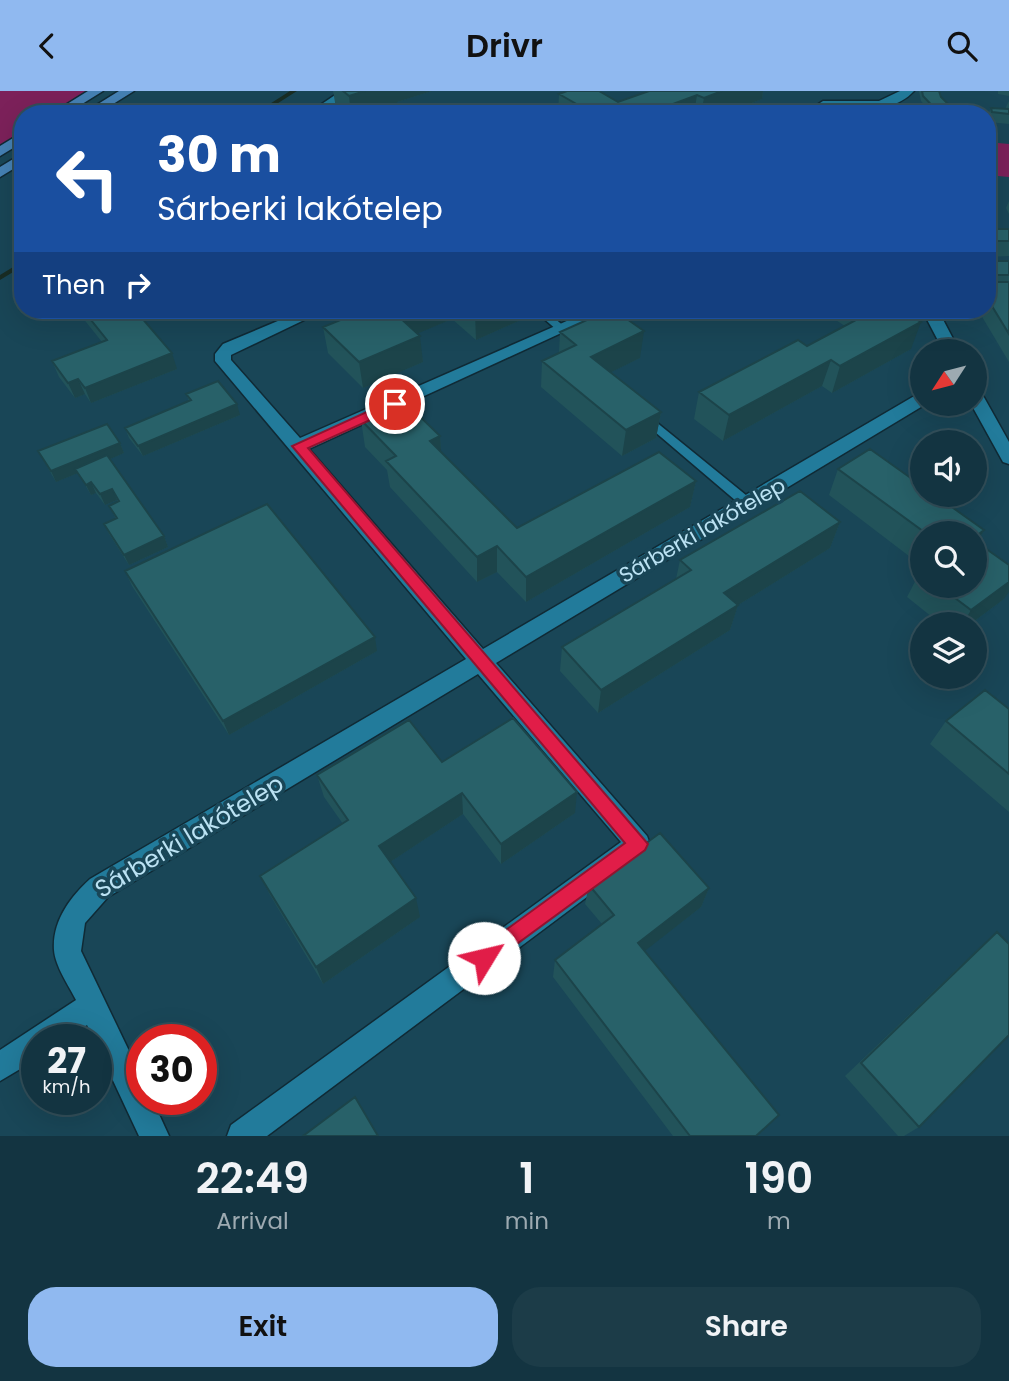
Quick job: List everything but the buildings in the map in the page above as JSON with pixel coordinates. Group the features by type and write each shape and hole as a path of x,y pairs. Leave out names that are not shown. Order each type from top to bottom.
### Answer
{"street":[{"path":"73,105 97,91"},
{"path":"104,105 128,91"},
{"path":"327,105 349,91"},
{"path":"866,105 901,98 908,91"},
{"path":"242,1136 638,844 299,446 226,366 223,354 240,342 295,319"},
{"path":"935,319 945,339"},
{"path":"299,446 569,326"},
{"name":"Sárberki lakótelep","path":"154,1136 67,953 69,925 80,904 99,888 910,406"},
{"path":"987,417 1009,458"},
{"path":"65,1024 92,1006"},
{"path":"0,1066 21,1053"}],"lane":[{"path":"556,319 569,326"},
{"path":"630,404 747,503"}],"shaded area":[{"path":"0,91 97,91 73,105 14,105 14,144 0,154"},
{"path":"996,143 1009,144 1009,177 996,176"}],"waterway":[{"path":"271,105 294,91"},
{"path":"0,278 14,269"}],"route":[{"path":"395,404 299,446 638,844 484,958"}]}
